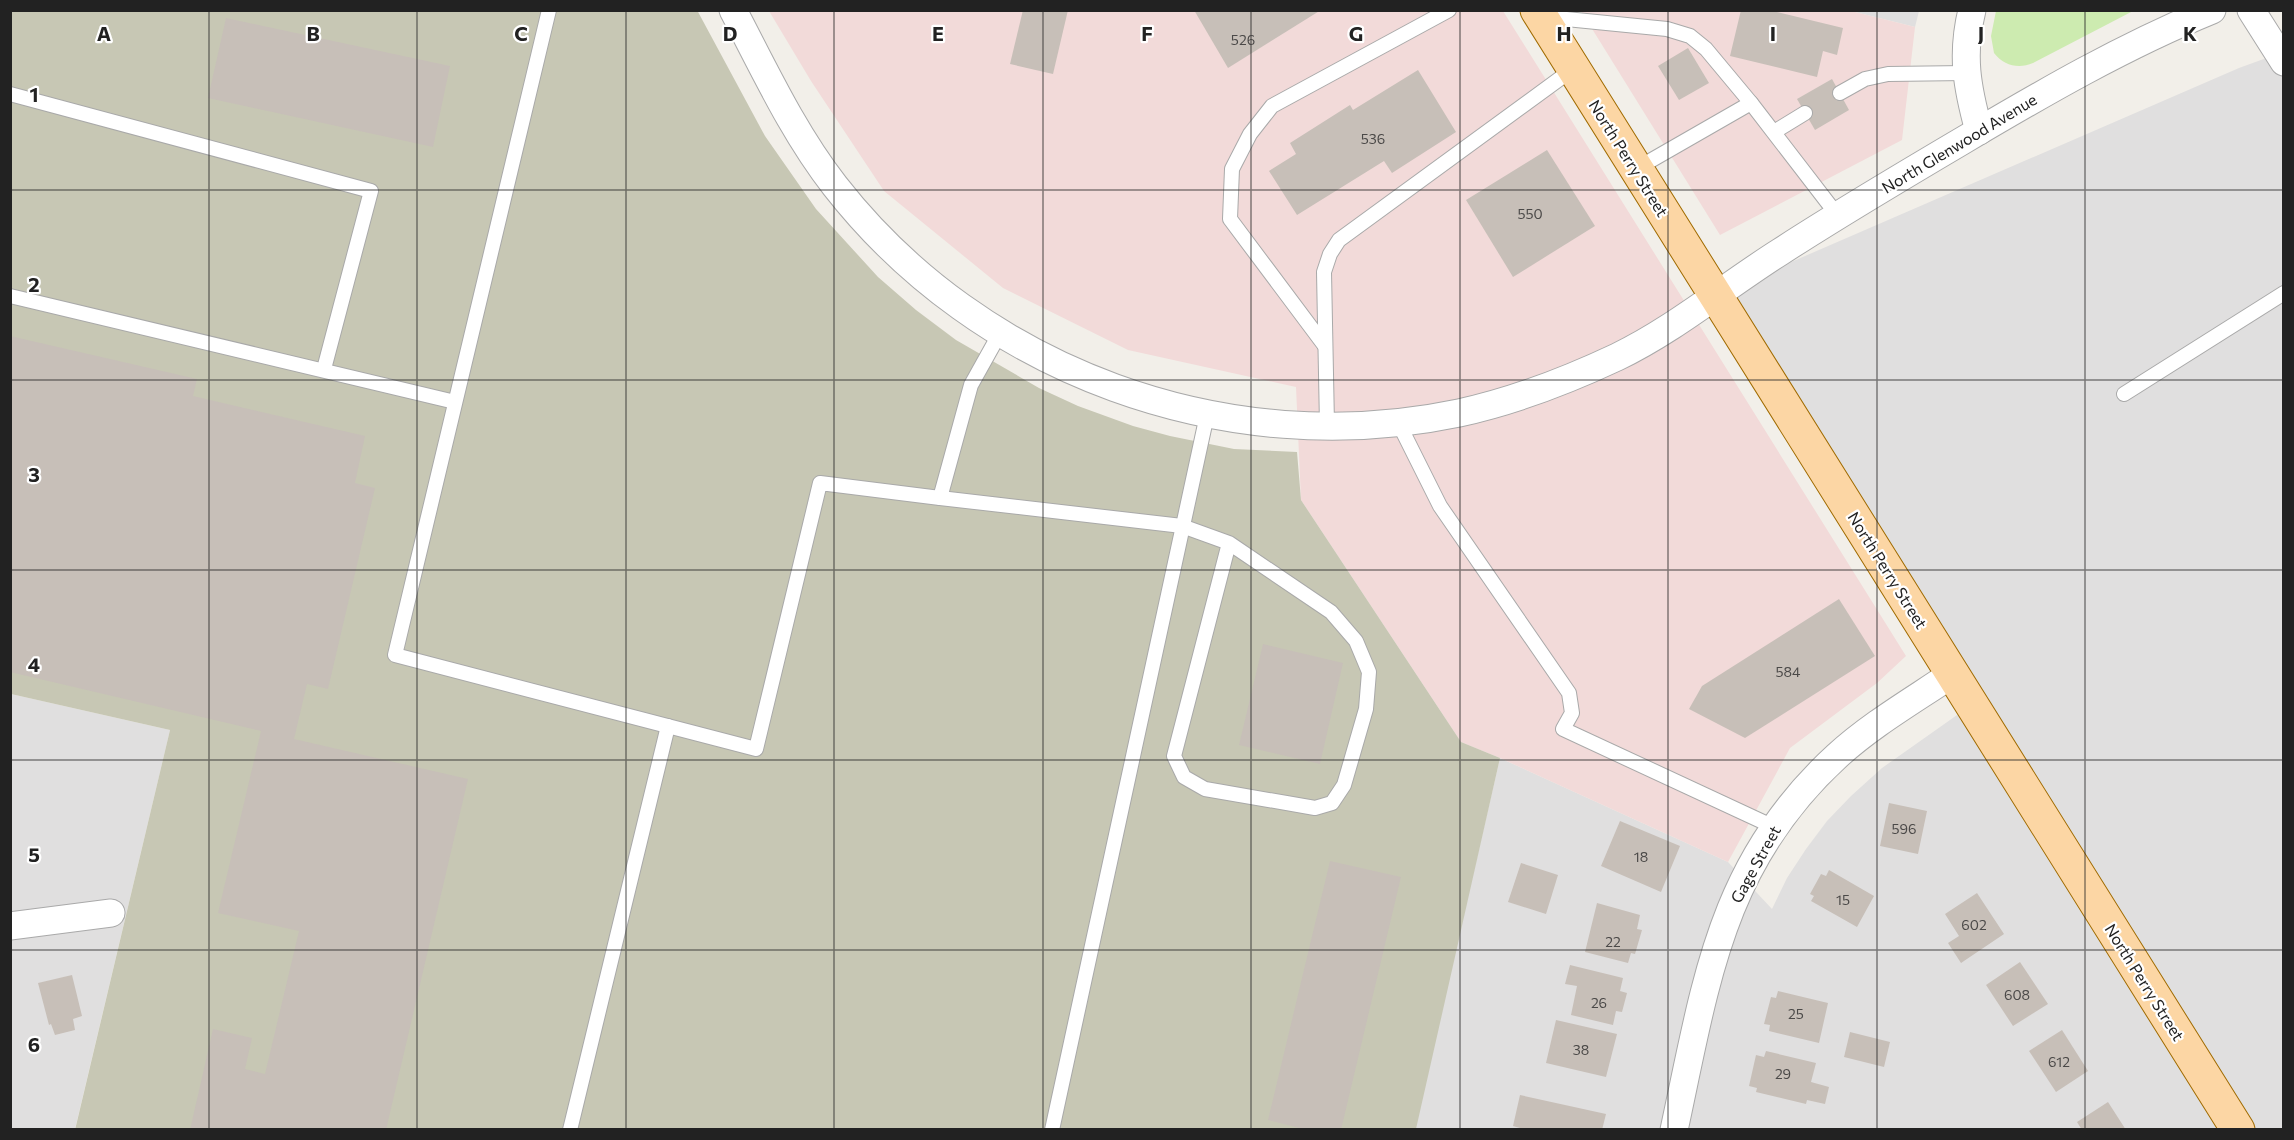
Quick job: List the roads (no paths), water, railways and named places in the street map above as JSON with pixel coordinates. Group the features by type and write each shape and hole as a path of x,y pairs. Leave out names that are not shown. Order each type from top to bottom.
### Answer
{"main road":[{"name":"North Perry Street","path":"1538,14 2238,1130"}],"street":[{"name":"North Glenwood Avenue","path":"733,10 783,108 807,147 842,194 879,237 912,268 964,310 1059,366 1140,398 1207,415 1267,424 1327,425 1398,422 1477,408 1559,382 1646,342 1838,216 1979,131 2093,66 2212,10"},
{"path":"1972,10 1965,47 1966,73 1979,131"},
{"path":"2251,10 2283,62"},
{"name":"Gage Street","path":"1674,1130 1706,982 1718,941 1742,882 1774,827 1806,787 1838,755 1874,726 1953,674"},
{"path":"10,926 111,913"}],"lane":[{"path":"549,10 395,656 756,749 820,483 1182,526 1229,543 1330,612 1356,641 1369,672 1366,709 1344,785 1332,803 1315,808 1205,789 1184,777 1174,756 1229,543"},
{"path":"1325,346 1230,219 1232,169 1250,134 1272,106 1449,10"},
{"path":"1538,14 1667,29 1690,36 1706,49 1751,103 1838,216"},
{"path":"1327,425 1324,272 1330,254 1339,240 1573,69"},
{"path":"1840,93 1865,79 1888,74 1966,73"},
{"path":"10,94 371,191 324,369"},
{"path":"1636,169 1751,103"},
{"path":"1774,132 1805,113"},
{"path":"2124,394 2283,293"},
{"path":"10,296 455,402"},
{"path":"940,498 971,385 1000,333"},
{"path":"1052,1130 1207,415"},
{"path":"1398,422 1440,506 1569,693 1572,713 1563,729 1774,827"},
{"path":"570,1130 668,726"}]}
